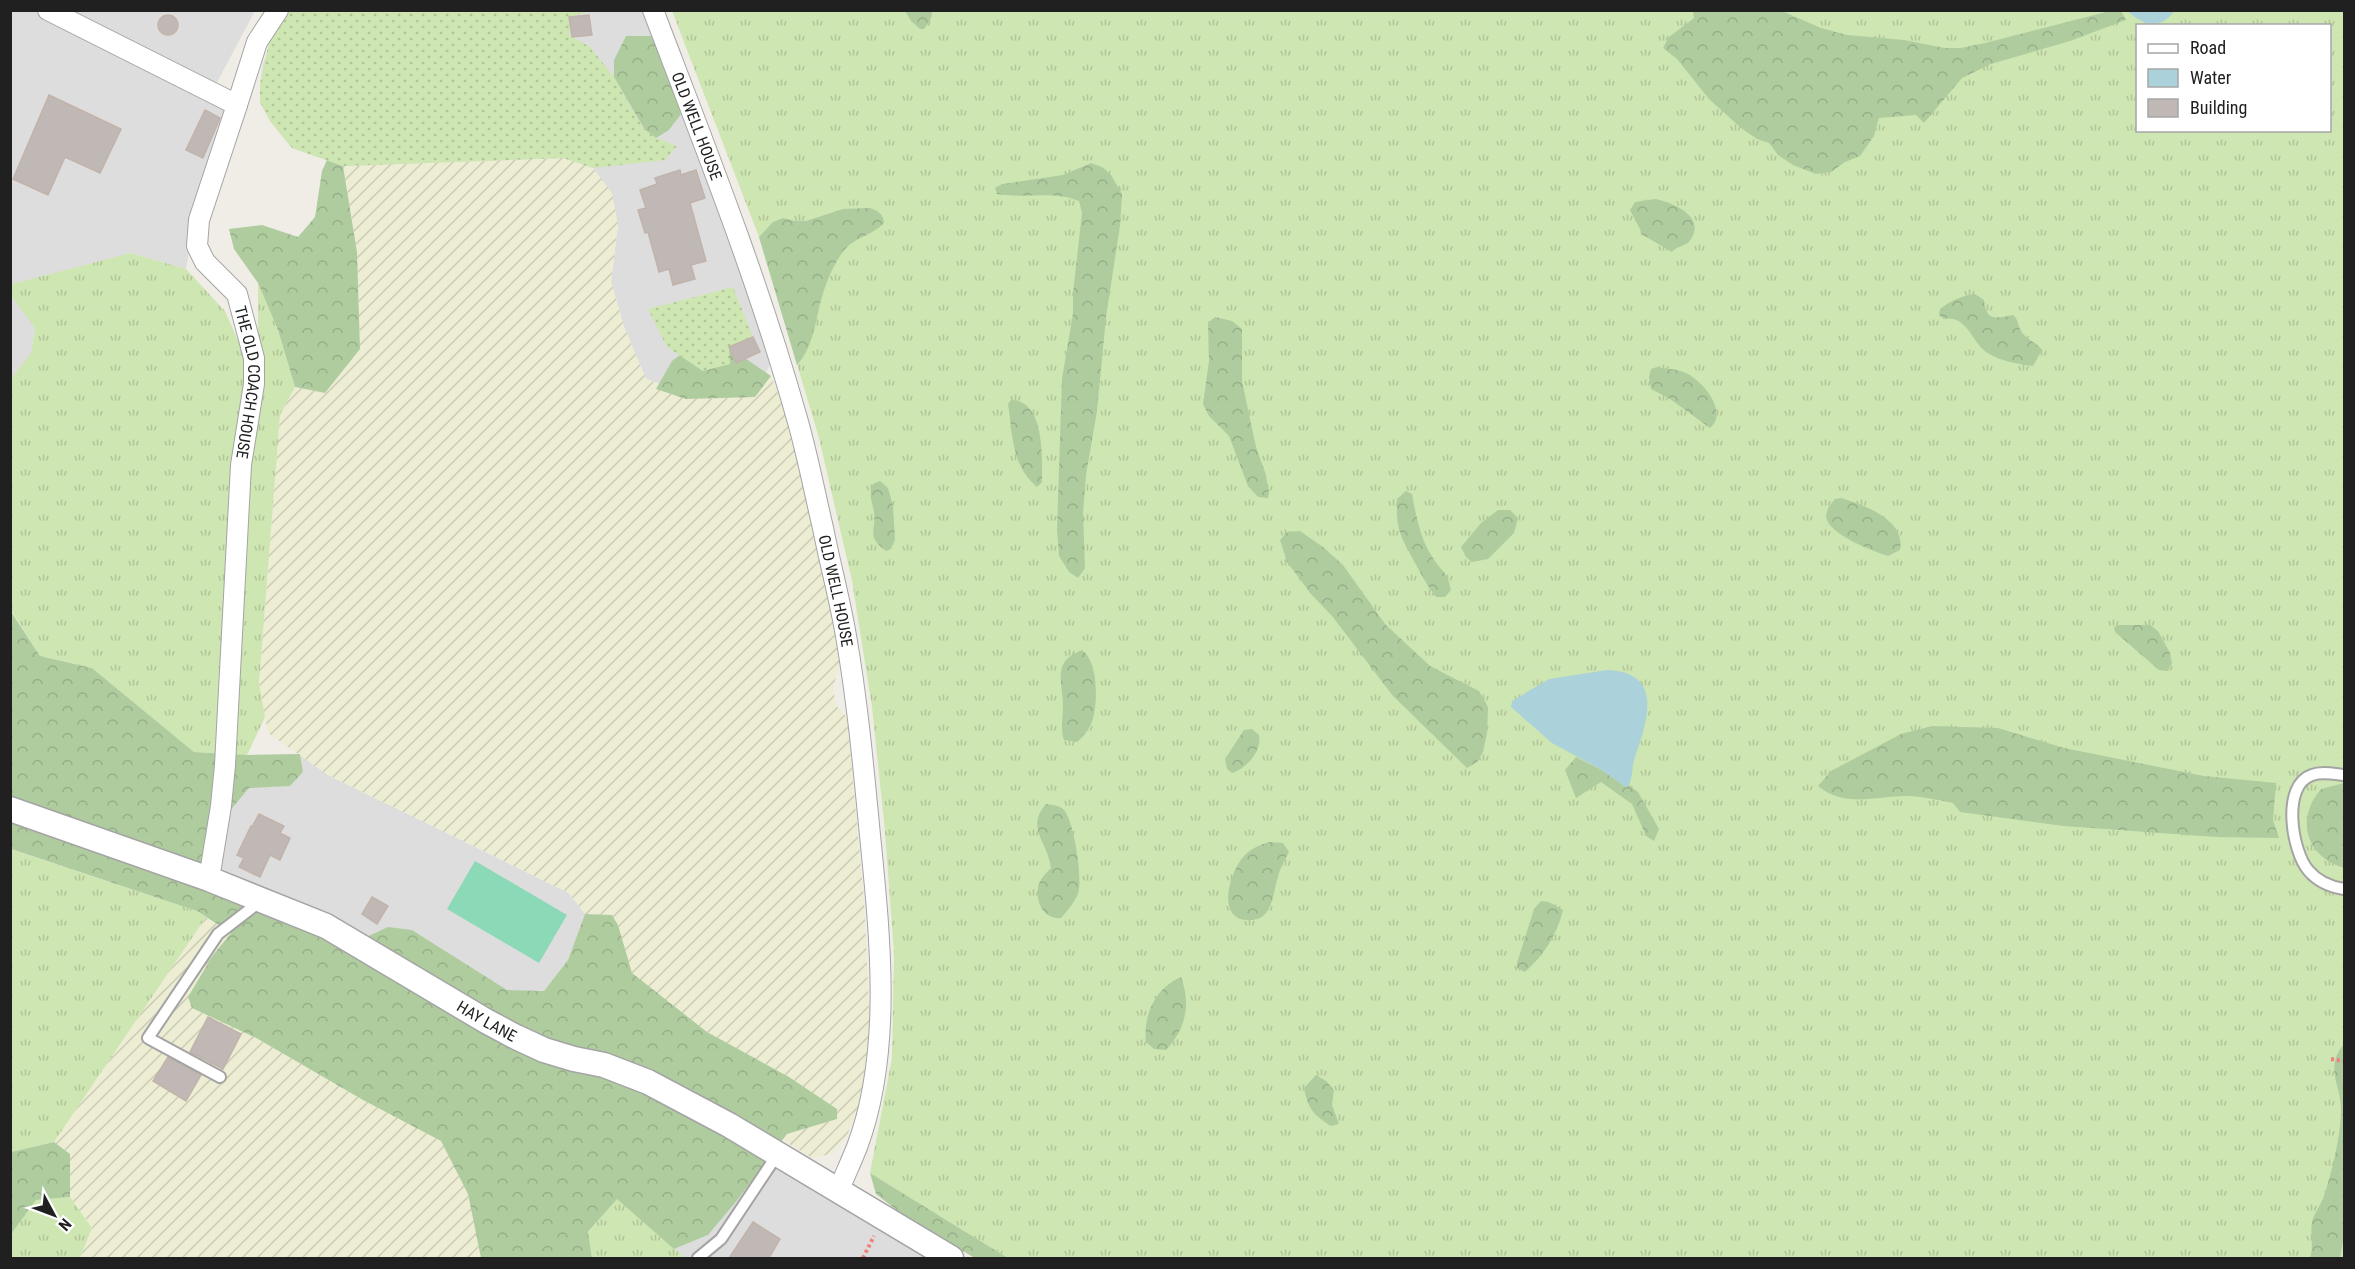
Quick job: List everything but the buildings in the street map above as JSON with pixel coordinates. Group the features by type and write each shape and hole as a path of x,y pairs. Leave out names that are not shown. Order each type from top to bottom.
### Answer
{"street":[{"path":"48,10 237,105 257,42 278,10"},
{"name":"OLD WELL HOUSE","path":"653,10 720,183 772,335 803,441 850,663 860,731 877,910 880,984 878,1042 871,1094 858,1145 838,1192"},
{"name":"THE OLD COACH HOUSE","path":"209,879 225,765 241,465 254,384 254,358 237,294 205,262 197,246 199,220 237,105"},
{"name":"HAY LANE","path":"10,809 209,879 326,926 516,1037 544,1050 604,1065 648,1082 729,1125 951,1258"}],"lane":[{"path":"2344,775 2324,773 2311,775 2301,784 2293,799 2292,816 2301,856 2308,869 2325,883 2344,889"},
{"path":"220,1077 148,1038 218,933 262,900"},
{"path":"698,1258 721,1239 777,1155"}],"path":[{"path":"2331,1059 2344,1061"}],"shaded area":[{"path":"11,11 255,11 207,101 231,114 198,198 186,269 131,253 11,296"},
{"path":"290,11 644,11 741,264 771,363 762,380 692,395 646,379 624,327 611,281 618,225 593,168 343,166 292,148 270,121 260,102 263,63"},
{"path":"11,296 35,327 31,353 11,380"},
{"path":"300,754 328,775 569,893 585,914 568,960 544,991 506,990 412,930 347,946 215,888 209,836 249,788 303,772"},
{"path":"766,1162 932,1258 683,1258 674,1249 708,1235"}],"green space":[{"path":"290,11 586,11 571,17 569,35 590,47 614,77 643,128 656,138 677,146 665,160 593,168 563,158 343,166 292,148 270,121 260,102 260,84 270,38"},
{"path":"672,11 2344,11 2344,1258 1008,1258 870,1173 892,1058 894,954 885,832 872,707 852,581 819,438 759,237"},
{"path":"905,11 932,11 927,25 924,29 920,29"},
{"path":"1693,11 1782,11 1821,28 1847,35 1904,40 1945,48 1961,48 1985,43 2110,11 2121,11 2126,20 2070,41 1991,64 1962,78 1924,123 1916,115 1879,118 1874,136 1860,156 1845,162 1831,172 1816,174 1793,165 1778,155 1769,143 1757,139 1741,128 1709,99 1677,59 1663,48 1669,37 1694,18"},
{"path":"626,36 651,36 664,58 681,114 669,130 656,138 645,130 614,77 614,60"},
{"path":"564,158 593,168 612,193 618,225 611,281 624,327 646,379 659,384 656,389 755,397 771,376 794,434 841,661 833,687 836,705 847,718 864,899 870,1030 861,1098 847,1136 831,1154 812,1158 783,1140 787,1134 837,1119 837,1109 788,1077 707,1032 631,973 618,925 612,915 585,914 569,893 328,775 268,733 259,683 280,415 295,387 325,393 360,349 357,252 343,166"},
{"path":"327,160 343,166 357,252 360,349 325,393 295,387 278,330 258,283 234,249 229,229 262,225 298,237 315,217 322,171"},
{"path":"1091,163 1102,167 1111,175 1122,194 1120,226 1106,317 1097,411 1086,475 1083,513 1085,568 1078,578 1069,572 1059,556 1057,529 1062,379 1073,313 1082,213 1079,201 1069,198 1049,195 997,194 995,188 1002,184 1063,175"},
{"path":"1655,199 1678,207 1691,217 1694,223 1694,231 1689,242 1672,252 1643,235 1630,210 1635,202"},
{"path":"869,208 880,213 884,223 846,248 838,260 824,290 811,340 797,365 759,237 773,222 783,218 806,221 843,209"},
{"path":"131,253 186,269 225,311 250,368 238,445 215,753 194,752 92,668 40,656 11,610 10,380 31,353 35,328 11,296 12,284"},
{"path":"258,283 278,330 295,387 280,415 259,683 265,717 247,755 234,755 251,455 258,390"},
{"path":"733,287 753,337 729,347 730,364 703,371 667,347 648,309"},
{"path":"1975,294 1984,300 1989,315 1996,318 2013,315 2022,333 2038,345 2042,350 2033,366 2008,362 1991,355 1958,321 1944,319 1939,315 1940,309 1948,304"},
{"path":"1215,317 1232,321 1242,329 1242,381 1256,447 1266,475 1268,498 1258,497 1248,486 1229,436 1209,416 1203,404 1209,361 1208,323"},
{"path":"729,347 771,376 755,397 686,399 656,389 672,361 680,355 703,371"},
{"path":"1657,367 1686,373 1700,383 1712,398 1717,414 1710,428 1670,399 1651,389 1649,377 1651,369"},
{"path":"1011,400 1022,402 1036,419 1042,459 1042,482 1037,487 1022,469 1015,449 1008,404"},
{"path":"880,481 888,488 893,506 895,540 891,549 886,551 876,541 873,533 875,518 871,491 873,484"},
{"path":"1406,491 1412,494 1425,543 1448,579 1451,590 1445,597 1436,597 1430,589 1402,538 1397,518 1397,499"},
{"path":"1841,498 1871,509 1890,522 1900,539 1900,550 1888,556 1873,551 1837,532 1827,520 1826,514 1835,499"},
{"path":"1498,510 1510,510 1518,518 1514,533 1488,559 1472,562 1466,557 1461,547 1481,523"},
{"path":"1300,531 1343,565 1385,624 1430,666 1479,691 1488,707 1487,733 1483,752 1477,762 1467,768 1393,696 1332,616 1311,594 1287,562 1280,540 1287,532"},
{"path":"10,610 40,656 92,668 194,752 247,755 300,754 303,772 290,786 249,788 209,836 215,888 347,946 388,927 412,930 507,990 544,991 568,960 585,914 612,915 618,925 632,973 707,1032 789,1077 837,1109 837,1119 787,1134 708,1235 674,1249 617,1199 588,1232 592,1258 481,1258 468,1194 441,1141 363,1100 258,1039 192,1008 188,997 213,955 231,933 197,911 11,849"},
{"path":"2117,625 2150,625 2158,631 2170,653 2172,663 2168,671 2159,670 2115,632 2114,628"},
{"path":"1082,650 1094,672 1096,701 1092,722 1077,742 1064,740 1063,736 1061,673 1066,660"},
{"path":"1932,726 1998,728 2064,748 2204,776 2276,783 2273,820 2279,838 2216,837 2063,826 1960,812 1953,803 1921,797 1851,799 1828,793 1818,786 1831,771 1901,734"},
{"path":"1252,729 1259,735 1256,753 1248,763 1232,773 1227,769 1225,759 1244,730"},
{"path":"1576,757 1638,792 1659,829 1654,841 1646,836 1632,804 1601,782 1576,798 1565,770"},
{"path":"2344,783 2344,868 2331,863 2313,846 2307,824 2308,812 2321,789"},
{"path":"1046,804 1060,807 1068,816 1078,864 1078,894 1061,918 1049,916 1041,908 1038,896 1040,882 1051,868 1038,828 1040,813"},
{"path":"1269,842 1283,843 1289,852 1280,870 1271,904 1263,916 1255,920 1239,918 1232,912 1229,904 1230,882 1239,862 1256,847"},
{"path":"10,849 197,911 206,917 54,1142 11,1152"},
{"path":"475,861 567,915 539,963 447,909"},
{"path":"1541,901 1549,902 1563,910 1549,944 1525,972 1517,968 1517,963 1534,909"},
{"path":"206,917 231,933 213,955 192,1008 258,1039 363,1100 441,1141 468,1194 481,1258 80,1258 92,1228 70,1197 70,1154 54,1142"},
{"path":"1181,977 1186,997 1182,1025 1166,1050 1154,1049 1146,1042 1149,1012 1164,988"},
{"path":"2344,1044 2344,1236 2340,1258 2310,1258 2312,1222 2324,1196 2338,1142 2341,1110 2334,1069 2338,1053"},
{"path":"1316,1075 1334,1090 1332,1105 1339,1124 1331,1126 1316,1114 1307,1101 1304,1088"},
{"path":"54,1142 70,1154 70,1197 36,1200 11,1234 11,1152"},
{"path":"870,1173 1008,1258 975,1258 912,1222 876,1194"},
{"path":"70,1197 92,1228 80,1258 11,1258 10,1234 36,1200"},
{"path":"617,1198 684,1257 592,1258 588,1233"}],"water":[{"path":"2128,11 2174,11 2164,21 2152,24 2139,20"},
{"path":"1607,670 1625,673 1638,680 1645,689 1647,701 1644,729 1630,782 1626,787 1600,769 1552,743 1511,707 1512,701 1549,679"}]}
